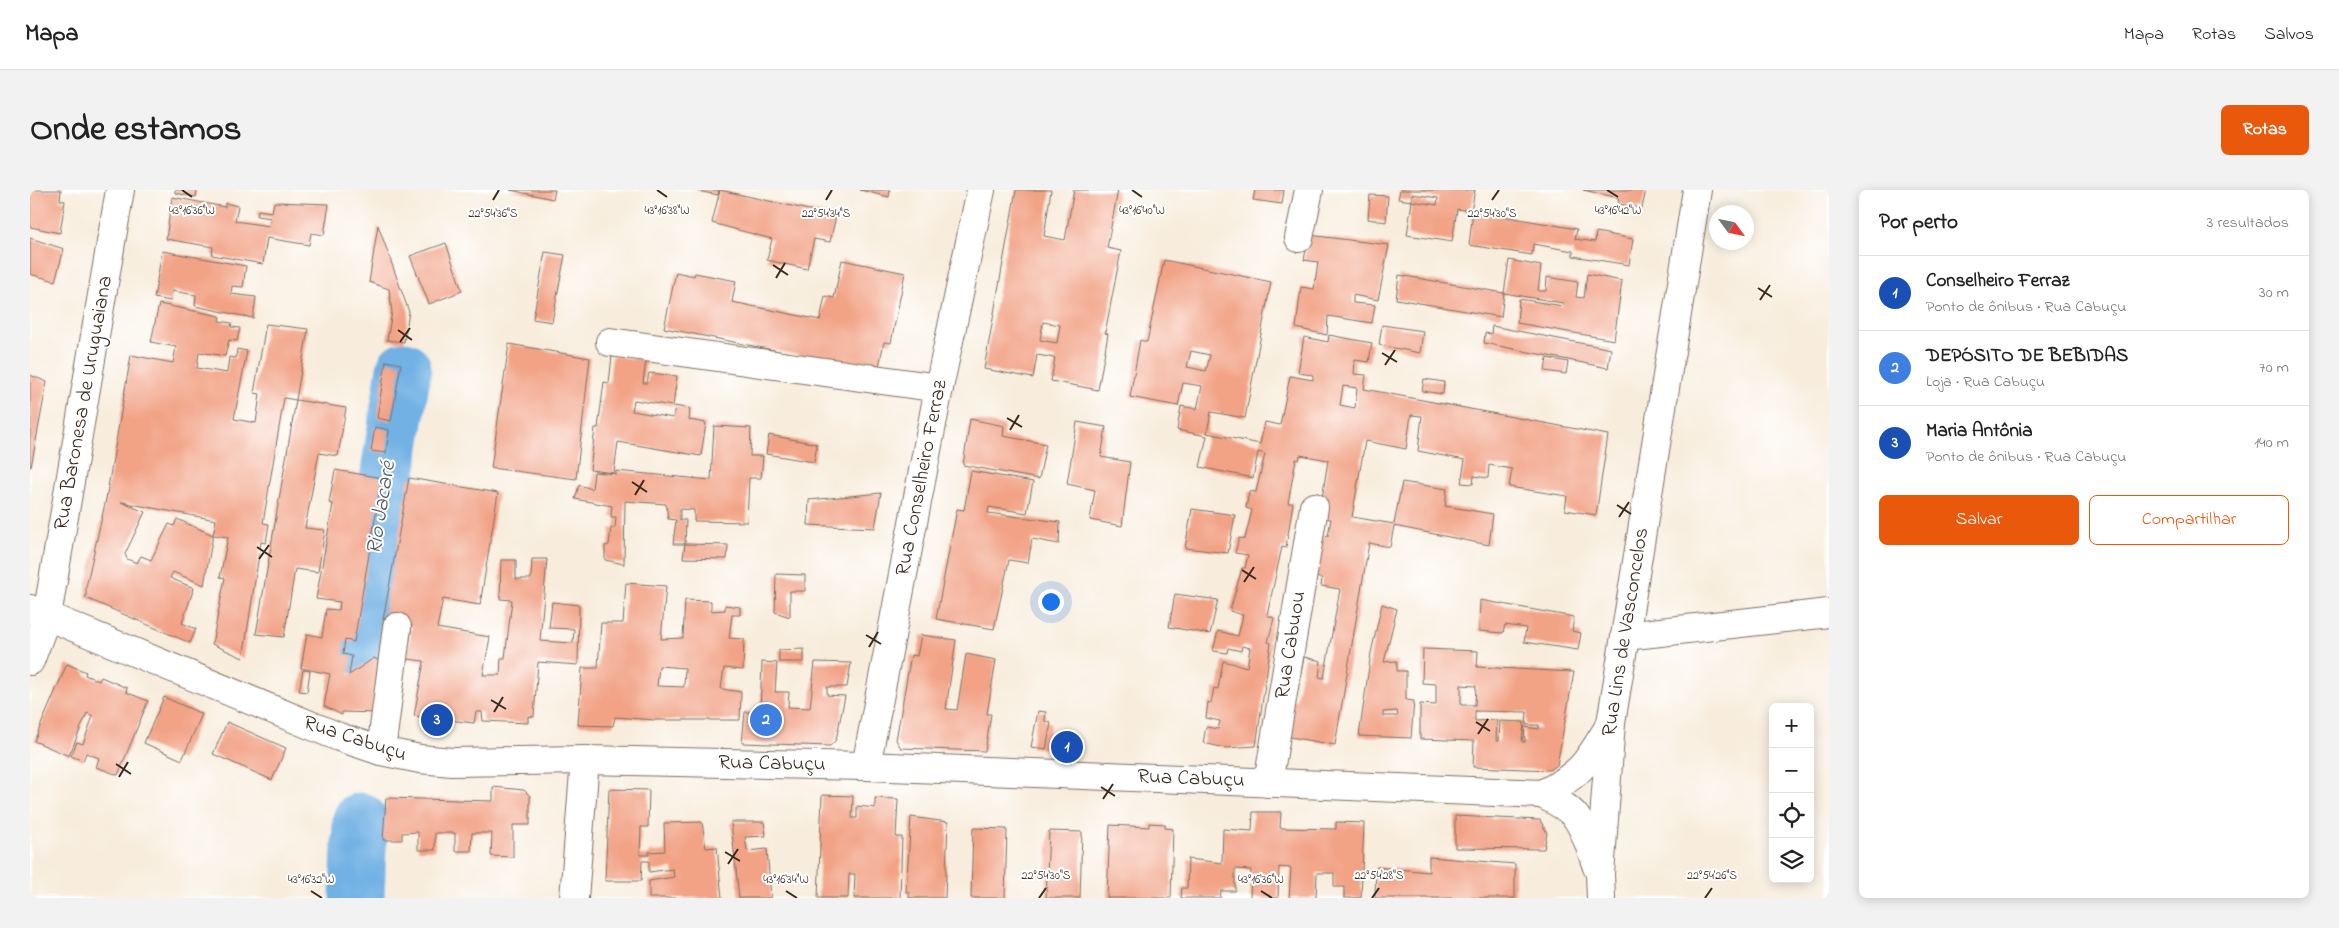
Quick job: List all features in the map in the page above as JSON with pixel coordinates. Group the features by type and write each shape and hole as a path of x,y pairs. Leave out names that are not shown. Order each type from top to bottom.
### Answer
{"street":[{"name":"Rua Baronesa de Uruguaiana","path":"30,661 120,190"},
{"name":"Rua Conselheiro Ferraz","path":"866,766 981,190"},
{"path":"1300,238 1309,190"},
{"name":"Rua Lins de Vasconcelos","path":"1600,886 1611,723 1696,190"},
{"path":"610,342 940,388"},
{"name":"Rua Cabuou","path":"1268,783 1314,507"},
{"name":"Rua Cabuçu","path":"38,612 339,737 381,750 420,759 452,762 585,760 866,766 1542,794 1566,782 1580,771 1611,723"},
{"path":"1625,636 1829,613"},
{"path":"381,750 397,627"},
{"path":"574,898 585,760"},
{"path":"1542,794 1575,816 1582,828 1600,886"}],"building":[{"path":"30,190 61,190 60,200 65,201 60,233 30,227"},
{"path":"175,190 197,190 196,197 175,193"},
{"path":"510,190 555,190 553,199"},
{"path":"693,190 719,190 718,195"},
{"path":"720,190 836,216 830,242 814,239 807,269 767,260 772,239 712,223"},
{"path":"860,190 890,190 889,197"},
{"path":"1016,190 1051,190 1044,236 1065,240 1074,190 1118,190 1107,248 1121,251 1105,333 1108,334 1098,390 1051,381 1055,358 1037,355 1033,378 984,369","holes":["1043,322 1060,325 1057,343 1040,340"]},
{"path":"1255,190 1284,190 1282,204 1253,200"},
{"path":"1400,190 1475,190 1471,211 1457,209 1452,242 1407,235 1412,201 1398,199","holes":["1412,194 1438,198 1437,205 1412,201"]},
{"path":"1583,190 1646,190 1642,208 1618,204 1619,198"},
{"path":"1370,195 1388,196 1386,222 1368,219"},
{"path":"172,197 225,207 225,203 238,206 235,221 269,226 271,218 257,216 258,210 272,212 274,202 329,204 324,235 311,233 309,245 267,238 263,264 212,255 213,247 166,239"},
{"path":"1473,211 1577,229 1575,239 1595,242 1596,232 1633,239 1629,265 1573,256 1573,251 1533,244 1532,255 1469,245"},
{"path":"378,225 409,312 404,342 387,340 392,312 389,289 369,282"},
{"path":"1309,235 1389,245 1378,300 1353,295 1353,303 1375,305 1372,323 1328,316 1327,335 1296,328 1301,287 1314,289 1318,262 1304,260"},
{"path":"30,238 64,249 55,281 30,274"},
{"path":"446,243 462,291 429,304 410,256"},
{"path":"162,251 246,266 243,287 232,286 231,294 256,297 253,318 195,306 196,295 172,291 171,301 154,298"},
{"path":"545,252 565,255 552,322 533,319"},
{"path":"842,260 905,273 891,343 884,342 878,371 664,328 676,272 694,276 695,273 736,281 732,302 820,320 825,296 834,298"},
{"path":"1164,260 1271,282 1245,418 1211,412 1207,433 1260,444 1265,422 1280,425 1290,376 1313,380 1313,375 1298,373 1304,337 1328,342 1329,335 1372,343 1369,362 1355,360 1354,374 1366,375 1364,389 1608,435 1596,515 1565,510 1567,496 1509,487 1512,469 1489,465 1488,478 1474,476 1473,484 1461,483 1465,460 1418,451 1422,416 1411,415 1406,449 1365,441 1352,517 1394,524 1402,482 1447,489 1445,506 1493,514 1489,545 1394,526 1390,547 1369,543 1335,745 1290,737 1290,699 1296,700 1304,657 1321,661 1319,677 1324,678 1340,589 1321,586 1322,578 1310,577 1317,534 1328,536 1331,519 1319,518 1328,460 1300,455 1299,460 1296,459 1288,503 1293,503 1286,548 1282,547 1267,615 1274,618 1268,642 1271,643 1256,746 1226,748 1203,743 1206,727 1218,729 1220,721 1206,718 1208,702 1211,703 1214,688 1218,689 1223,661 1247,667 1250,648 1242,646 1241,651 1228,648 1227,653 1213,651 1218,631 1238,636 1243,615 1230,611 1242,568 1245,568 1248,555 1235,553 1239,538 1245,539 1252,510 1246,508 1249,491 1256,492 1265,454 1258,452 1253,478 1200,467 1207,436 1177,430 1181,406 1197,409 1202,386 1183,383 1178,406 1130,397 1140,340 1147,342","holes":["1191,351 1210,355 1206,371 1187,367","1343,386 1357,388 1355,408 1340,405"]},
{"path":"1509,260 1541,266 1538,291 1546,291 1547,277 1578,282 1576,297 1584,298 1587,274 1622,281 1614,340 1517,323 1519,299 1563,306 1563,303 1504,293"},
{"path":"1399,275 1504,293 1501,317 1396,299"},
{"path":"159,304 220,316 219,321 232,323 231,327 240,328 237,341 229,340 225,356 199,352 197,368 227,373 229,357 236,358 237,349 247,351 234,419 256,423 260,394 254,393 266,324 308,329 296,400 284,398 263,523 269,524 266,543 261,542 243,658 212,644 225,578 220,577 228,537 213,535 204,585 173,572 170,578 194,588 182,623 196,629 190,643 86,598 86,587 106,499 131,355 173,363 176,347 151,342","holes":["121,502 216,520 213,535 177,519 174,526 169,524 151,560 141,556 137,563 127,559 125,554 145,512"]},
{"path":"1382,325 1423,331 1420,353 1379,345"},
{"path":"1492,326 1611,349 1608,368 1484,343 1485,333 1491,334"},
{"path":"509,344 590,358 576,479 491,468"},
{"path":"612,356 646,360 643,383 647,383 649,373 677,376 673,406 634,400 632,411 673,418 675,406 690,409 689,420 706,423 701,456 618,442 614,473 590,470 595,428 598,428 604,382 609,383"},
{"path":"1547,358 1568,362 1566,374 1545,371"},
{"path":"386,361 401,364 391,421 377,418"},
{"path":"30,375 47,382 31,467 30,467"},
{"path":"1424,379 1444,382 1443,394 1422,391"},
{"path":"296,400 346,408 338,456 319,453 305,528 325,530 318,572 295,569 284,637 256,634"},
{"path":"970,419 1004,426 1003,436 1046,444 1039,479 963,465"},
{"path":"1077,422 1106,427 1101,457 1130,462 1122,526 1090,520 1095,490 1067,484"},
{"path":"714,426 751,428 750,456 763,456 761,478 749,478 747,522 694,521 694,510 680,509 680,520 686,520 685,544 673,544 676,520 668,519 666,504 625,501 624,564 605,560 605,546 609,545 611,528 615,528 616,517 611,517 612,506 575,499 579,485 592,489 594,472 616,474 616,471 711,480"},
{"path":"375,427 389,430 386,453 371,451"},
{"path":"769,435 817,444 814,462 766,454"},
{"path":"335,470 382,478 354,642 345,640 343,654 352,656 349,675 374,658 379,661 378,713 342,712 342,715 324,706 330,674 301,668 307,634 322,637 326,609 339,610 340,602 316,599 333,504 329,503"},
{"path":"971,471 1033,482 1027,513 989,507 988,513 1060,522 1059,544 1032,539 1028,563 1009,560 994,629 936,619 957,509 964,510"},
{"path":"409,478 498,493 480,605 443,599 437,628 490,637 483,675 500,675 501,658 505,658 512,600 500,599 501,560 516,560 516,579 531,579 532,559 547,559 540,641 573,643 574,629 549,628 552,602 579,605 578,665 538,662 534,717 528,716 528,723 483,721 482,712 476,712 474,723 414,716 424,661 407,659 412,625 383,620"},
{"path":"881,493 875,528 808,525 809,500"},
{"path":"1192,509 1235,515 1228,553 1185,548"},
{"path":"685,544 728,545 727,559 683,558"},
{"path":"776,574 805,575 805,591 790,591 790,617 775,612"},
{"path":"626,583 666,586 661,639 683,638 685,600 711,601 711,611 725,610 725,605 740,607 740,615 732,615 729,638 744,639 743,670 724,668 721,689 741,692 740,720 655,720 615,717 613,726 578,725 582,668 598,668 601,623 623,623","holes":["659,666 685,668 684,687 657,686"]},
{"path":"1175,594 1218,600 1210,634 1169,627"},
{"path":"1480,600 1574,617 1572,631 1581,633 1578,650 1524,642 1526,628 1505,625 1503,633 1479,631"},
{"path":"1382,604 1397,609 1384,662 1397,661 1397,671 1406,671 1406,700 1414,701 1411,738 1359,736 1371,653","holes":["1397,711 1398,716 1383,716 1383,712"]},
{"path":"921,635 956,640 946,709 957,710 966,654 996,660 987,714 991,714 985,751 901,748 896,740 911,655 917,656"},
{"path":"804,649 804,662 779,662 779,650"},
{"path":"1423,649 1478,651 1477,667 1574,672 1557,765 1550,770 1473,767 1474,741 1420,739 1420,704 1436,705 1436,684 1422,683","holes":["1461,685 1476,686 1475,705 1461,705","1475,711 1527,712 1526,725 1539,725 1539,729 1524,727 1525,742 1522,742 1524,722 1500,721 1499,741 1496,741 1497,720 1475,721"]},
{"path":"762,662 777,663 775,692 789,692 788,707 810,708 815,662 851,663 847,687 827,687 827,695 845,696 836,740 830,746 742,743 745,712 760,712"},
{"path":"67,664 86,672 85,675 99,681 101,677 127,688 126,692 148,701 118,775 96,767 99,758 86,753 83,761 71,756 77,742 83,744 93,716 87,713 69,756 34,741"},
{"path":"303,670 310,671 307,692 299,691"},
{"path":"164,697 202,714 182,760 144,743"},
{"path":"1038,711 1046,712 1045,721 1051,723 1046,749 1031,747"},
{"path":"227,722 286,748 272,780 213,754"},
{"path":"493,787 524,790 530,796 530,825 513,825 513,857 491,856 492,833 472,833 471,851 455,851 455,833 435,833 435,850 418,850 418,832 402,833 402,840 383,840 386,798 493,801"},
{"path":"609,789 649,790 648,827 641,827 640,855 649,855 649,852 665,851 664,823 702,822 706,848 717,847 722,898 649,898 649,881 674,877 673,869 649,872 649,861 642,861 641,881 605,881"},
{"path":"822,795 853,796 852,818 857,818 857,806 875,808 875,798 898,799 896,837 902,837 900,898 854,898 855,874 849,874 848,898 818,898"},
{"path":"1253,812 1281,812 1280,828 1336,829 1336,822 1364,823 1361,898 1344,898 1344,887 1334,887 1334,873 1317,873 1316,898 1289,898 1291,868 1279,867 1278,898 1250,898 1251,870 1235,869 1235,891 1221,891 1220,898 1181,898 1182,888 1187,888 1188,859 1222,863 1223,829 1252,831"},
{"path":"1455,816 1540,820 1547,833 1544,849 1455,848"},
{"path":"911,817 948,822 945,898 909,898 909,892 906,892"},
{"path":"731,822 764,822 766,836 745,837 747,851 767,849 771,898 739,898"},
{"path":"1149,823 1165,824 1165,828 1173,829 1171,898 1107,898 1110,825 1149,827"},
{"path":"973,828 1007,829 1005,898 971,898"},
{"path":"1049,831 1082,832 1080,898 1046,898"},
{"path":"1429,857 1515,864 1515,898 1375,898 1376,867 1429,872"}],"waterway":[{"name":"Rio Jacaré","path":"361,648 404,369"},
{"name":"Rio Jacaré","path":"357,898 360,820"}],"place":[{"name":"Maria Antônia","path":"437,720"},
{"name":"DEPÓSITO DE BEBIDAS","path":"766,720"},
{"name":"Conselheiro Ferraz","path":"1067,747"}]}
